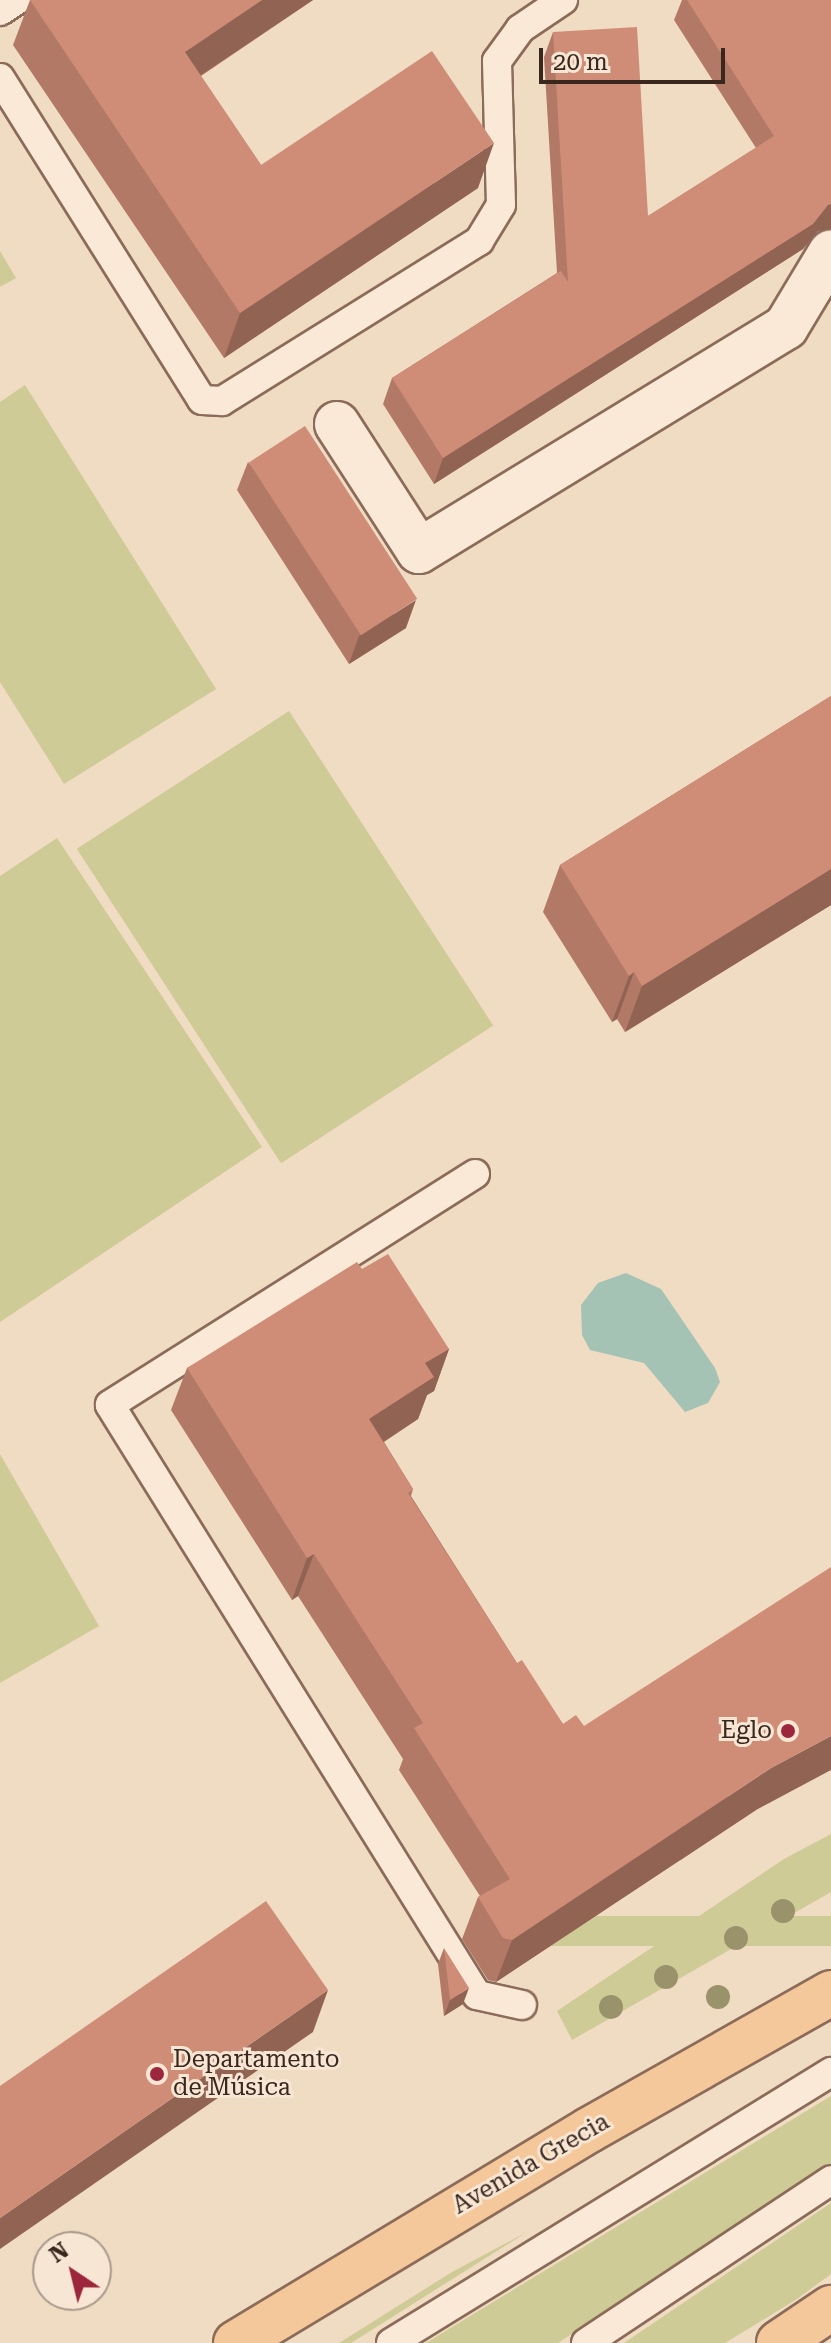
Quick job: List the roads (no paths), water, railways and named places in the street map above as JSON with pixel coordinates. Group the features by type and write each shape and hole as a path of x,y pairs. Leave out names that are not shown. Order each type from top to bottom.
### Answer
{"main road":[{"name":"Avenida Grecia","path":"236,2343 470,2200 831,1993"},
{"path":"779,2343 831,2308"}],"street":[{"path":"337,424 419,551 786,327 831,252"}],"lane":[{"path":"0,11 17,0"},
{"path":"0,78 202,400 222,401 479,241 501,205 497,61 520,29 563,0"},
{"path":"475,1174 110,1405 477,1995 522,2005"},
{"path":"391,2343 831,2072"},
{"path":"586,2343 831,2180"}],"place":[{"name":"Eglo","path":"788,1731"},
{"name":"Departamento de Música","path":"157,2074"}]}
